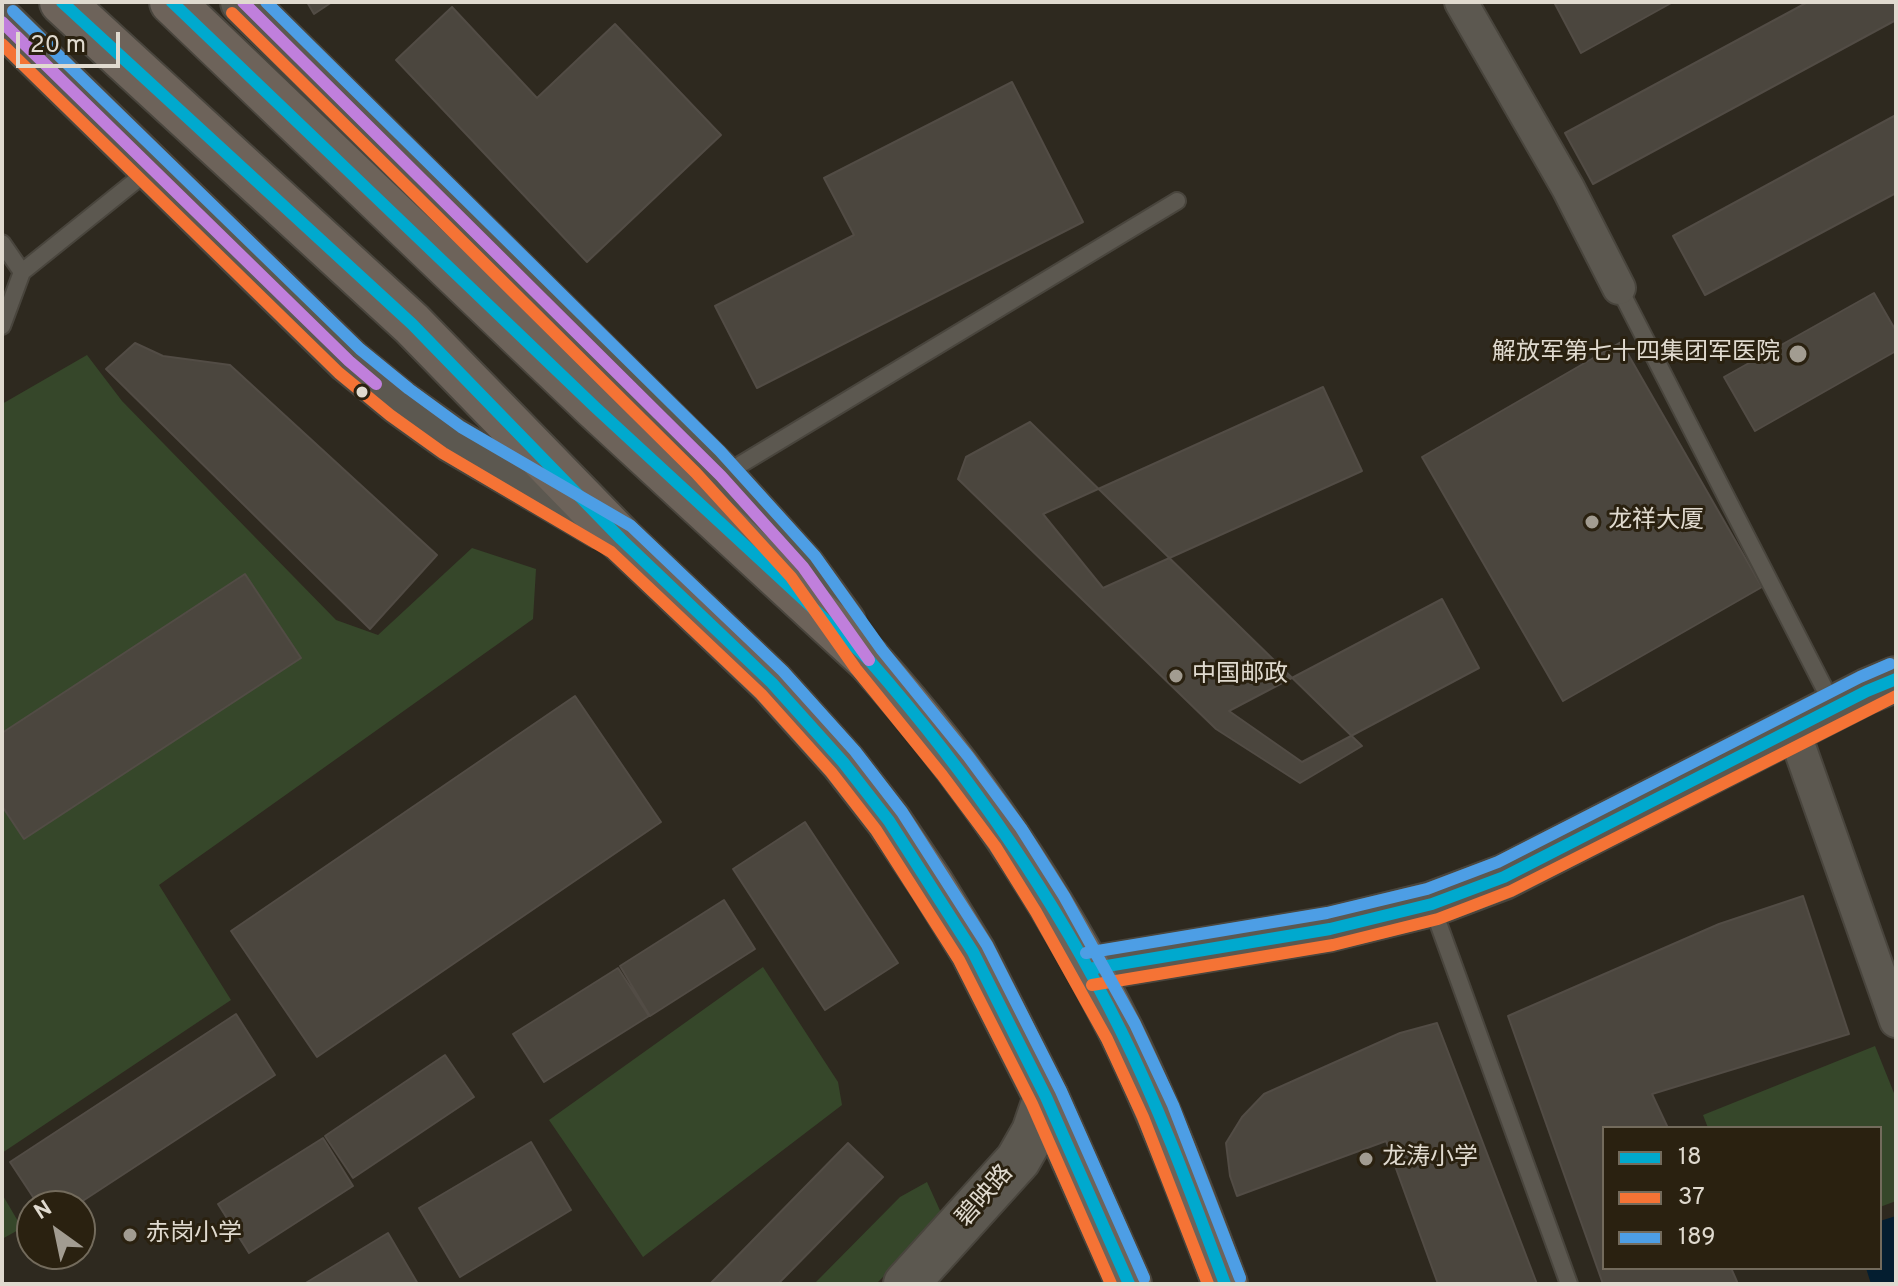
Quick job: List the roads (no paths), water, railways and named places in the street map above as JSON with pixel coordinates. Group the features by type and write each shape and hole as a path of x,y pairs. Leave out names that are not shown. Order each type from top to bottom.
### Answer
{"highway":[{"path":"62,2 412,324 621,539 772,683 843,762 889,821 973,952 1046,1097 1129,1284"},
{"path":"172,2 595,407 869,660 955,765 1008,837 1089,969 1158,1111 1225,1284"}],"street":[{"path":"243,2 721,476 803,567 869,660"},
{"path":"1461,2 1568,188 1619,288"},
{"path":"2,22 349,361 452,440 621,539"},
{"path":"1089,969 1330,929 1432,904 1504,877 1896,679"},
{"path":"1793,729 1896,1021"},
{"name":"碧映路","path":"906,1284 1018,1160 1034,1132 1046,1097"}],"lane":[{"path":"2,326 22,272 151,169"},
{"path":"721,476 1177,201"},
{"path":"2,243 22,272"},
{"path":"1619,288 1834,708"},
{"path":"1432,904 1569,1284"}],"water":[{"path":"1896,1216 1896,1284 1871,1284 1867,1270 1882,1270 1882,1220"}],"place":[{"name":"解放军第七十四集团军医院","path":"1798,354"},
{"name":"龙祥大厦","path":"1592,522"},
{"name":"中国邮政","path":"1176,676"},
{"name":"龙涛小学","path":"1366,1159"},
{"name":"赤岗小学","path":"130,1235"}]}
